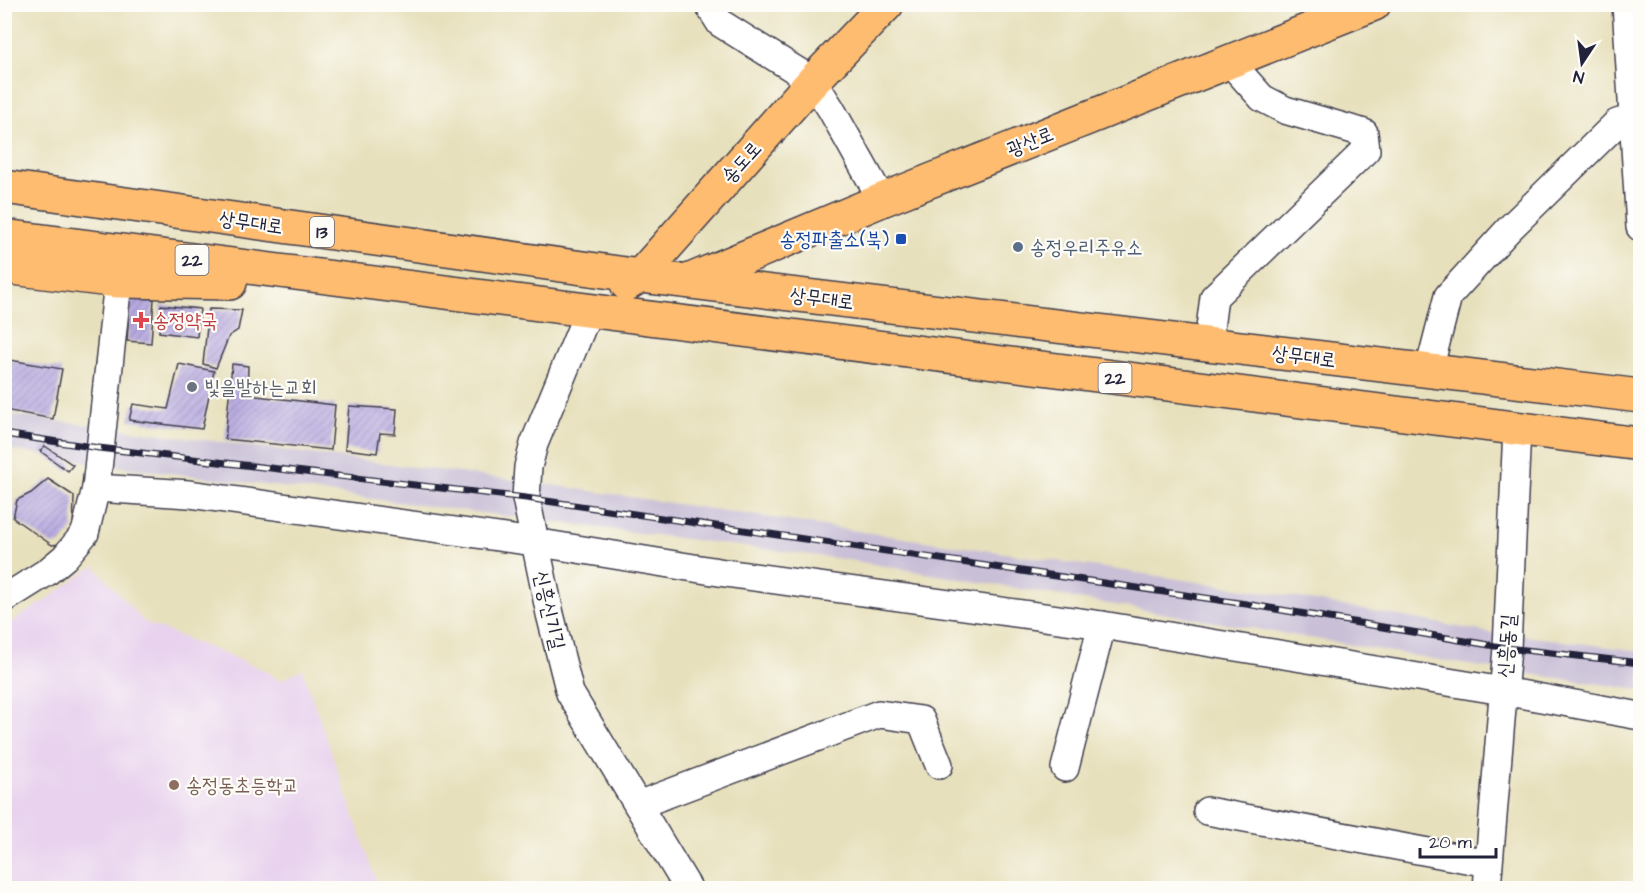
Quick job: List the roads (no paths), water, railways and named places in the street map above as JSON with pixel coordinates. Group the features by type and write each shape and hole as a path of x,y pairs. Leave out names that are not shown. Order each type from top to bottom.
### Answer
{"main road":[{"name":"송도로","path":"589,310 640,276 813,81 886,4"},
{"name":"광산로","path":"687,281 882,200 1374,4"},
{"name":"상무대로","path":"4,187 640,276 1641,396"},
{"name":"22","path":"4,236 1641,444"},
{"path":"4,267 118,281 379,285"}],"street":[{"path":"708,4 720,23 813,81 882,200"},
{"path":"1626,4 1641,227"},
{"path":"1208,344 1214,297 1366,150 1364,133 1285,110 1262,98 1229,61"},
{"path":"1430,370 1448,296 1509,229 1617,123 1633,118"},
{"path":"4,598 47,572 65,557 85,533 96,488 118,281"},
{"name":"신흥신기길","path":"589,310 534,444 528,467 526,498 550,614 570,693 688,888"},
{"name":"신흥동길","path":"1207,811 1488,876 1507,648 1517,429"},
{"path":"96,488 189,494 534,542 725,573 1102,625 1641,716"},
{"path":"1065,768 1102,625"},
{"path":"638,805 879,714 921,720 939,765"}],"railway":[{"path":"4,434 99,448 526,498 1246,604 1507,648 1640,663"}],"place":[{"name":"송정파출소(북)","path":"901,239"},
{"name":"송정우리주유소","path":"1018,247"},
{"name":"송정약국","path":"141,320"},
{"name":"빛을발하는교회","path":"192,387"},
{"name":"송정동초등학교","path":"174,785"}]}
